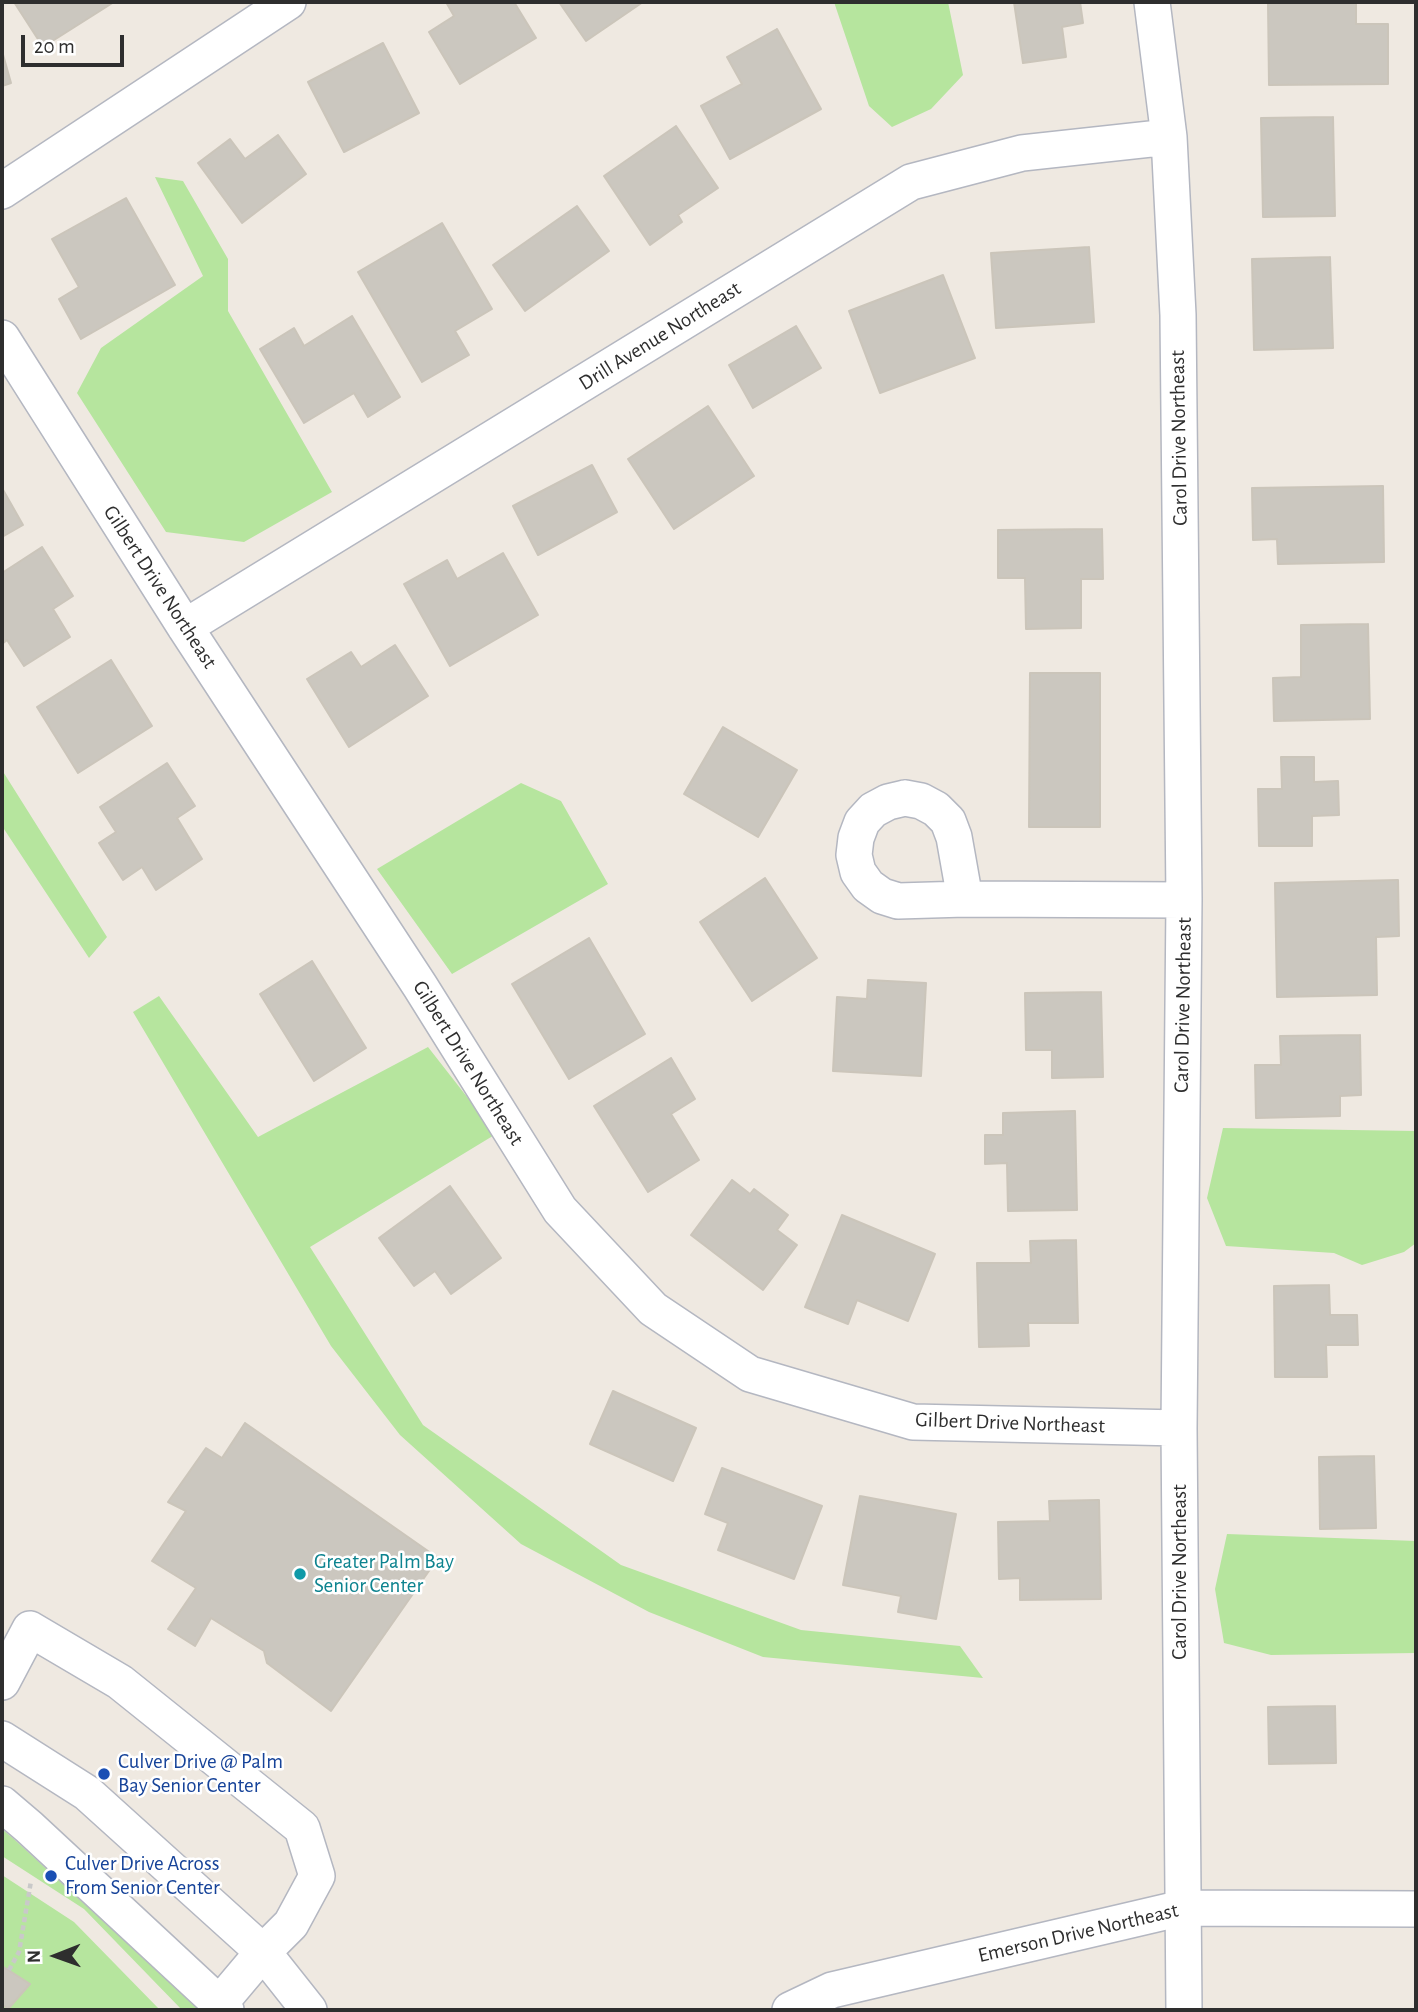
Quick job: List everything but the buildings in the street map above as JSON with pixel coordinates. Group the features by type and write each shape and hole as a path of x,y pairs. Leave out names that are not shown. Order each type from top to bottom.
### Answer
{"street":[{"path":"2,191 288,2"},
{"name":"Carol Drive Northeast","path":"1152,2 1169,137 1178,315 1184,900 1179,1428 1184,2010"},
{"name":"Drill Avenue Northeast","path":"185,627 911,182 1022,153 1169,137"},
{"name":"Gilbert Drive Northeast","path":"2,338 185,627 420,986 560,1210 653,1309 750,1374 913,1422 1179,1428"},
{"path":"965,899 1184,900"},
{"path":"2,1682 30,1629 120,1682 302,1828 317,1876 291,1924 263,1952 223,2006 2,1804"},
{"path":"2,1739 87,1793 263,1952 309,2010"},
{"name":"Emerson Drive Northeast","path":"790,2010 832,1990 1182,1908 1416,1909"}],"path":[{"path":"9,1970 19,1952 31,1881"}],"green space":[{"path":"834,2 948,2 963,75 931,109 892,127 869,106"},
{"path":"155,177 183,181 228,259 228,311 332,492 244,542 166,532 77,393 101,348 203,276"},
{"path":"2,770 107,937 89,958 2,826"},
{"path":"521,783 561,801 608,884 452,974 377,869"},
{"path":"159,996 258,1137 428,1047 496,1134 310,1247 423,1425 621,1565 801,1630 960,1646 983,1678 763,1657 649,1612 521,1544 400,1435 331,1346 133,1012"},
{"path":"1223,1128 1416,1131 1416,1243 1404,1252 1362,1265 1334,1253 1226,1246 1207,1198"},
{"path":"1227,1534 1416,1541 1416,1653 1271,1655 1224,1643 1215,1589"},
{"path":"2,1829 200,2010 182,2010 84,1909 2,1856"},
{"path":"2,1875 74,1922 160,2010 2,2010"}],"place":[{"name":"Greater Palm Bay Senior Center","path":"300,1574"},
{"name":"Culver Drive @ Palm Bay Senior Center","path":"104,1774"},
{"name":"Culver Drive Across From Senior Center","path":"51,1876"}]}
